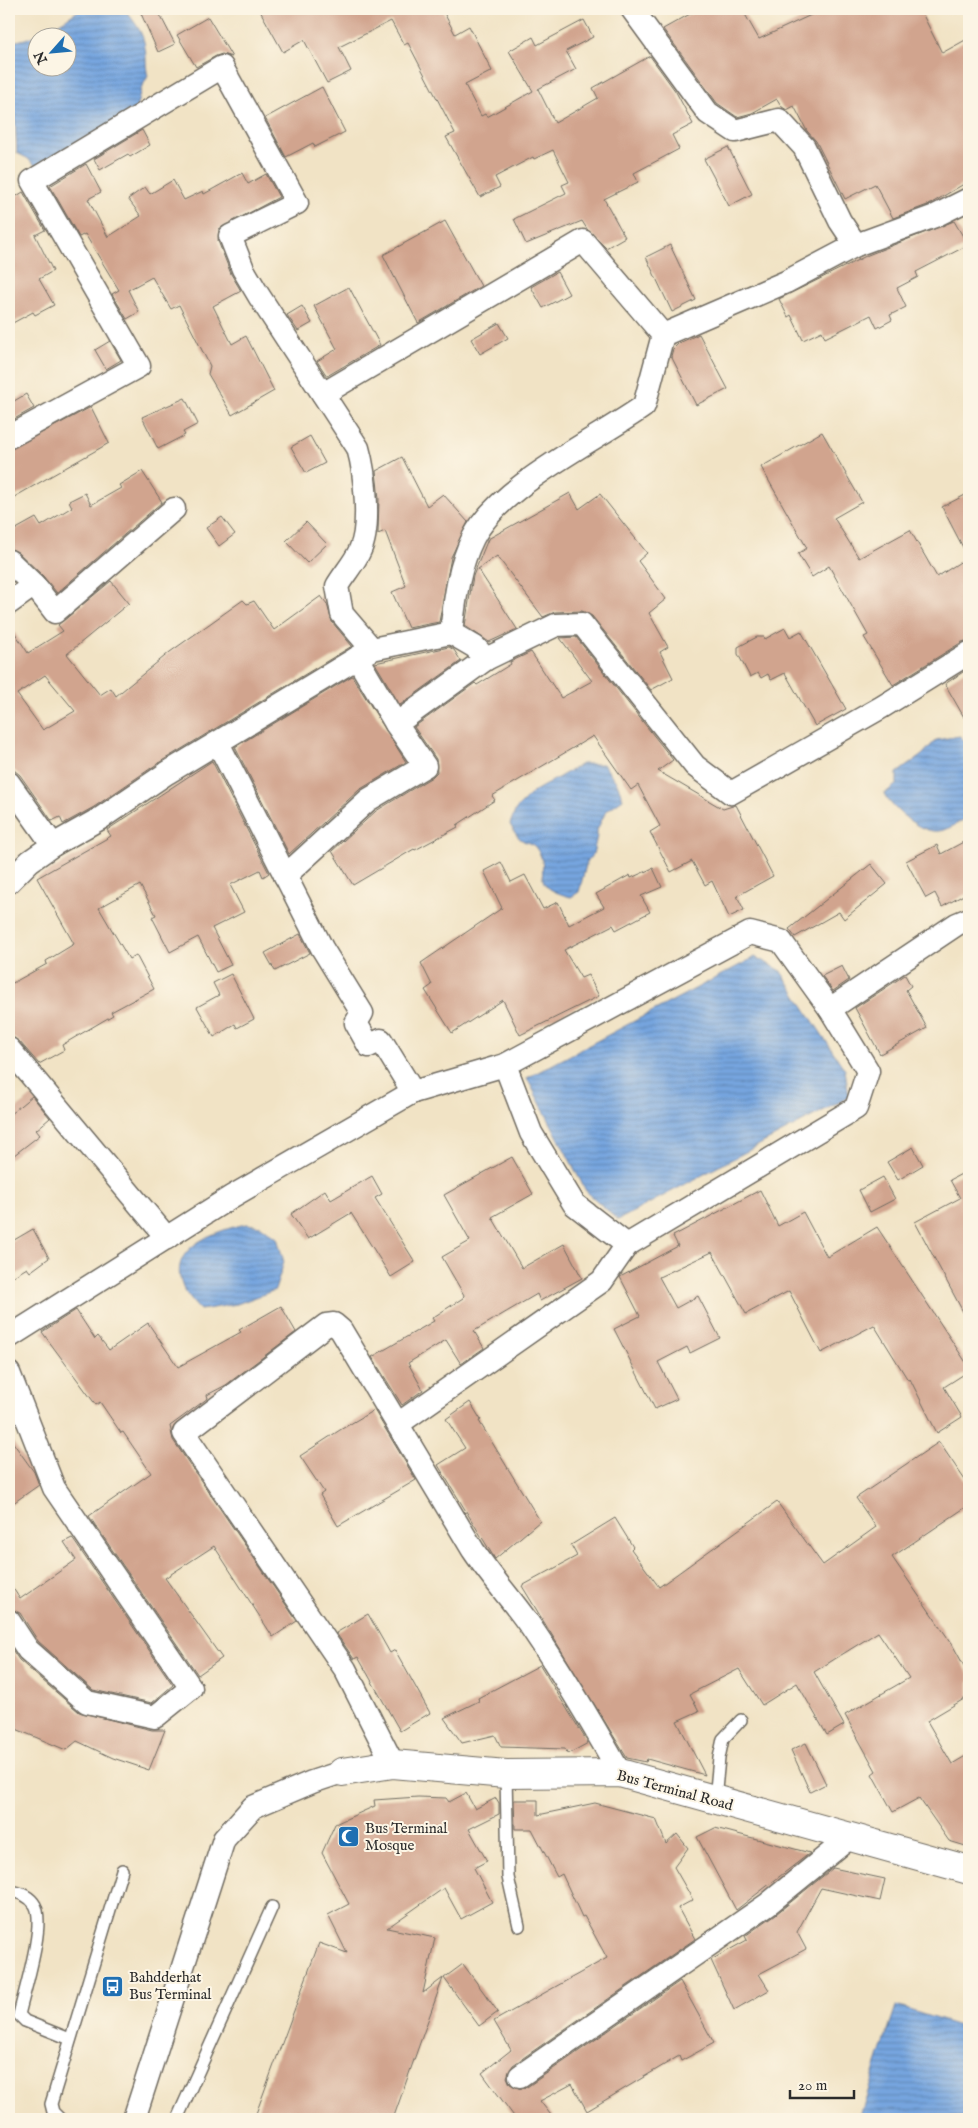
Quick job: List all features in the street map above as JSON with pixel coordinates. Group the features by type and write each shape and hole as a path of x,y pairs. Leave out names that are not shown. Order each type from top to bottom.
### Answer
{"main road":[{"name":"Bus Terminal Road","path":"342,1772 393,1764 506,1774 620,1773 969,1870"}],"street":[{"path":"632,9 708,113 735,131 779,120 804,147 840,221 856,245"},
{"path":"9,437 139,366 32,182 222,67 297,202 230,236 247,276 358,448 364,471 365,519 361,549 337,586 342,614 364,653 396,724 425,766 368,800 285,876"},
{"path":"663,335 786,282 856,245 935,216 969,199"},
{"path":"322,394 583,241 663,335"},
{"path":"451,633 456,590 464,560 482,523 507,498 564,457 644,406 663,335"},
{"path":"9,561 34,585 55,612 174,509"},
{"path":"9,603 34,585"},
{"path":"396,724 486,659 556,625 582,624 695,766 731,792 882,707 969,654"},
{"path":"9,882 30,861 53,845 101,818 168,773 364,653 451,633 475,647 486,659"},
{"path":"218,743 322,948 362,1012 356,1023 369,1046 381,1040 413,1092"},
{"path":"9,783 53,845"},
{"path":"830,1009 957,924 969,919"},
{"path":"9,1337 231,1197 413,1092 505,1065 750,933 781,942 830,1009 868,1071 856,1108 627,1245 602,1281 398,1424"},
{"path":"9,1050 167,1238"},
{"path":"505,1065 532,1133 574,1204 627,1245"},
{"path":"393,1764 345,1669 184,1433 326,1325 334,1324 341,1330 473,1550 494,1581 529,1625 587,1714 620,1773"},
{"path":"9,1373 54,1488 191,1688 155,1717 87,1702 28,1650 9,1621"},
{"path":"134,2119 224,1839 253,1808 312,1782 342,1772"},
{"path":"520,2076 768,1904 849,1838"}],"lane":[{"path":"715,1800 719,1758 723,1740 741,1720"},
{"path":"506,1774 508,1877 519,1926"},
{"path":"60,2119 53,2112 51,2104 122,1870"},
{"path":"9,1890 22,1892 35,1905 40,1925 19,2016 25,2021 70,2039"},
{"path":"177,2119 272,1907"}],"water":[{"path":"81,9 125,10 143,37 148,76 141,89 135,113 40,170 27,158 17,153 15,118 9,115 9,42 28,38 28,78 78,78 78,28 50,28"},
{"path":"960,736 969,747 969,816 943,830 933,831 926,829 906,817 893,806 884,794 897,784 897,773 922,755 936,740"},
{"path":"582,764 603,764 617,783 623,799 606,811 597,830 593,854 587,861 579,892 571,897 548,888 544,882 541,856 533,845 520,839 510,824 516,809 533,792"},
{"path":"755,957 780,970 845,1070 849,1097 618,1220 586,1191 527,1078"},
{"path":"246,1224 261,1226 277,1238 284,1262 275,1290 237,1304 200,1310 186,1293 180,1277 180,1264 186,1253 197,1243 211,1235"},
{"path":"896,2006 969,2029 969,2119 859,2119"}],"building":[{"path":"139,9 157,9 175,44 158,52"},
{"path":"259,9 442,9 455,34 469,26 492,71 465,85 481,116 485,114 487,117 533,91 509,51 533,37 537,45 584,20 593,37 566,51 576,69 538,89 555,123 598,98 593,88 650,56 676,92 693,124 672,135 679,149 634,173 638,182 604,199 625,237 606,248 587,229 582,221 526,244 514,219 566,193 562,185 569,182 553,150 534,159 533,157 495,177 500,187 480,197 446,137 455,133 408,43 404,45 391,21 339,47 351,71 327,83 304,40 283,52"},
{"path":"699,9 742,9 759,39 824,9 920,9 942,53 969,38 969,181 930,204 893,218 875,184 845,199 816,141 807,131 794,106 787,110 782,107 777,99 752,113 737,117 717,103 663,29"},
{"path":"208,17 232,57 222,54 196,67 177,35"},
{"path":"322,87 345,132 315,147 313,143 286,157 265,118"},
{"path":"142,130 150,145 130,157 128,154 100,170 94,159"},
{"path":"728,147 752,194 729,206 704,159"},
{"path":"86,164 101,192 88,199 108,237 141,216 128,199 145,187 150,194 173,180 184,200 203,191 204,194 242,173 248,184 266,174 279,197 219,229 218,241 231,274 241,291 213,306 232,344 246,336 274,391 232,415 208,374 210,366 179,305 171,309 152,277 128,290 139,312 127,319 112,294 119,290 85,234 79,237 50,186"},
{"path":"23,192 45,230 35,235 53,271 39,279 54,305 35,315 33,312 9,325 9,201"},
{"path":"445,221 481,286 418,323 383,255"},
{"path":"954,221 968,245 916,272 918,277 897,288 906,307 890,315 892,320 877,328 871,315 825,338 822,331 803,340 791,315 788,317 779,299 868,255"},
{"path":"670,245 696,300 672,312 646,257"},
{"path":"557,272 569,294 543,308 531,287"},
{"path":"349,287 380,345 327,376 317,361 337,349 314,306"},
{"path":"302,306 312,323 298,331 287,315"},
{"path":"499,323 508,338 480,354 471,339"},
{"path":"699,334 728,389 696,405 671,356 673,349 679,343"},
{"path":"110,341 121,360 106,369 95,350"},
{"path":"26,394 34,408 9,422 9,404"},
{"path":"185,398 198,424 183,432 185,435 158,449 142,417"},
{"path":"91,407 109,443 9,500 9,450"},
{"path":"822,432 862,502 834,518 859,558 910,530 937,577 968,557 942,507 969,493 969,640 962,642 893,685 864,637 868,635 829,566 812,577 798,554 807,548 761,467"},
{"path":"310,436 325,463 306,473 291,447"},
{"path":"402,457 427,506 443,494 468,522 451,557 439,622 408,628 392,592 406,586 385,531 378,534 379,499 376,471"},
{"path":"142,471 162,502 57,593 43,576 18,552 9,548 9,533 36,518 41,526 72,507 69,501 85,493 91,505 121,488 119,485"},
{"path":"570,493 579,509 600,494 647,553 638,561 666,599 649,613 668,647 660,652 673,678 651,690 592,616 582,611 555,612 543,617 497,556 478,569 517,629 489,642 465,626 473,576 488,539"},
{"path":"222,517 235,534 219,546 206,528"},
{"path":"306,522 327,544 307,563 286,541"},
{"path":"111,581 129,603 67,654 100,695 111,688 116,696 170,652 243,600 247,604 254,601 274,630 321,596 327,604 332,622 352,646 160,762 94,807 63,824 60,817 52,821 20,775 9,766 9,624 28,653 63,631 58,625","holes":["45,675 75,711 43,730 17,694"]},
{"path":"785,628 790,637 801,631 846,709 815,726 785,673 771,680 768,674 761,678 758,673 750,677 738,654 738,647 757,637 764,637 765,639"},
{"path":"576,637 673,760 658,771 723,809 736,805 773,876 737,896 744,910 729,917 712,881 705,885 692,861 671,872 650,832 660,826 638,785 631,790 593,736 492,796 495,800 457,825 458,827 414,849 353,885 332,851 376,811 432,777 437,772 436,759 414,727 475,683 477,685 511,664 510,662 531,652 561,698 592,681 560,638"},
{"path":"449,647 454,650 461,661 400,705 375,663"},
{"path":"969,668 969,726 945,684"},
{"path":"352,676 406,762 359,790 289,854 235,747"},
{"path":"212,761 269,873 263,877 260,870 230,885 244,912 212,928 231,965 216,972 198,937 170,952 152,917 156,915 140,885 99,908 129,959 136,955 154,989 111,1012 113,1015 62,1045 64,1050 39,1064 19,1041 9,1036 9,985 47,964 46,961 74,944 37,878 111,836 107,830"},
{"path":"969,839 969,892 942,907 935,893 926,898 906,861 937,845 941,854"},
{"path":"501,862 511,882 525,875 543,909 558,902 569,925 604,907 596,894 630,875 631,878 653,868 662,887 641,896 650,912 616,930 613,925 564,950 581,978 588,975 599,996 520,1035 503,1000 452,1033 425,990 432,985 421,963 502,908 484,871"},
{"path":"871,864 887,884 844,919 839,912 795,937 789,929"},
{"path":"300,934 310,953 275,971 265,953"},
{"path":"842,966 849,980 833,991 822,976"},
{"path":"231,974 254,1019 237,1028 235,1024 214,1037 197,1007 219,995 213,983"},
{"path":"905,975 911,986 906,990 927,1028 880,1054 855,1008"},
{"path":"32,1096 50,1118 36,1130 40,1135 9,1159 9,1115"},
{"path":"913,1147 923,1165 898,1180 887,1162"},
{"path":"512,1157 533,1194 492,1217 522,1268 564,1244 582,1278 540,1301 537,1294 474,1331 484,1348 461,1364 446,1340 408,1363 423,1390 402,1405 372,1357 434,1321 432,1318 463,1298 464,1295 442,1257 470,1241 444,1195"},
{"path":"969,1170 969,1323 915,1222 960,1198 950,1180"},
{"path":"372,1176 382,1194 375,1198 415,1262 391,1277 351,1213 308,1239 291,1214 325,1190 331,1200"},
{"path":"883,1177 895,1199 870,1212 859,1190"},
{"path":"760,1190 778,1226 803,1212 827,1257 877,1227 969,1367 969,1371 944,1387 962,1417 937,1433 910,1379 908,1380 874,1325 821,1353 789,1291 746,1314 712,1252 659,1277 676,1308 698,1296 720,1338 690,1353 687,1347 658,1362 677,1399 655,1409 614,1329 640,1316 620,1277 678,1246 673,1236"},
{"path":"33,1229 49,1258 30,1272 27,1268 9,1279 9,1243"},
{"path":"281,1306 296,1332 226,1385 207,1395 208,1398 170,1426 173,1440 297,1621 273,1637 214,1546 165,1578 222,1658 198,1675 89,1516 151,1473 100,1402 96,1405 42,1332 76,1310 95,1339 98,1336 109,1350 148,1323 178,1367 241,1332 239,1330"},
{"path":"470,1402 481,1420 479,1421 540,1521 495,1559 438,1465 465,1448 446,1419"},
{"path":"374,1410 416,1480 338,1526 320,1495 324,1492 300,1456"},
{"path":"9,1437 34,1472 39,1485 9,1506"},
{"path":"939,1442 969,1486 969,1505 892,1557 952,1644 969,1675 969,1696 927,1721 952,1764 969,1754 969,1847 949,1841 919,1798 893,1812 872,1774 876,1771 845,1715 909,1678 878,1632 814,1672 844,1725 827,1735 797,1683 762,1705 739,1669 690,1694 699,1711 677,1721 705,1775 647,1759 646,1762 627,1758 522,1586 577,1556 571,1545 615,1518 633,1547 631,1549 659,1587 777,1502 823,1565 876,1527 856,1498"},
{"path":"72,1538 173,1685 152,1703 93,1690 38,1641 20,1613 9,1608 9,1582 20,1599 76,1560 64,1542"},
{"path":"368,1614 390,1653 395,1650 430,1713 400,1731 358,1657 354,1659 336,1633"},
{"path":"9,1645 19,1660 79,1712 152,1730 165,1730 149,1770 113,1758 77,1741 66,1750 9,1726"},
{"path":"540,1665 588,1743 568,1754 565,1749 501,1747 495,1735 462,1743 444,1718 479,1701 478,1698"},
{"path":"806,1743 826,1784 810,1792 791,1750"},
{"path":"466,1793 475,1809 496,1798 499,1803 499,1814 469,1829 487,1861 474,1868 492,1902 461,1919 444,1888 387,1928 435,1938 423,1993 443,1978 393,2119 254,2119 319,1943 347,1953 328,1915 349,1904 322,1853 335,1824 375,1806 374,1800 418,1797 446,1798 449,1802"},
{"path":"514,1800 538,1800 538,1815 595,1803 656,1819 666,1844 677,1834 688,1848 674,1867 693,1900 678,1908 695,1939 513,2065 507,2077 510,2084 521,2089 527,2087 680,1981 714,2043 681,2061 679,2056 587,2111 572,2084 540,2101 554,2119 516,2119 482,2073 511,2050 494,2021 607,1958 584,1916 582,1917 562,1874 557,1877 532,1829 515,1829"},
{"path":"715,1828 810,1853 736,1910 697,1837"},
{"path":"833,1868 885,1879 880,1901 821,1888 797,1932 806,1949 759,1974 769,1990 734,2010 711,1960 747,1940 745,1936 776,1914"},
{"path":"463,1964 498,2012 479,2026 444,1978"}],"place":[{"name":"Bus Terminal Mosque","path":"349,1837"},
{"name":"Bahdderhat Bus Terminal","path":"113,1986"}]}
